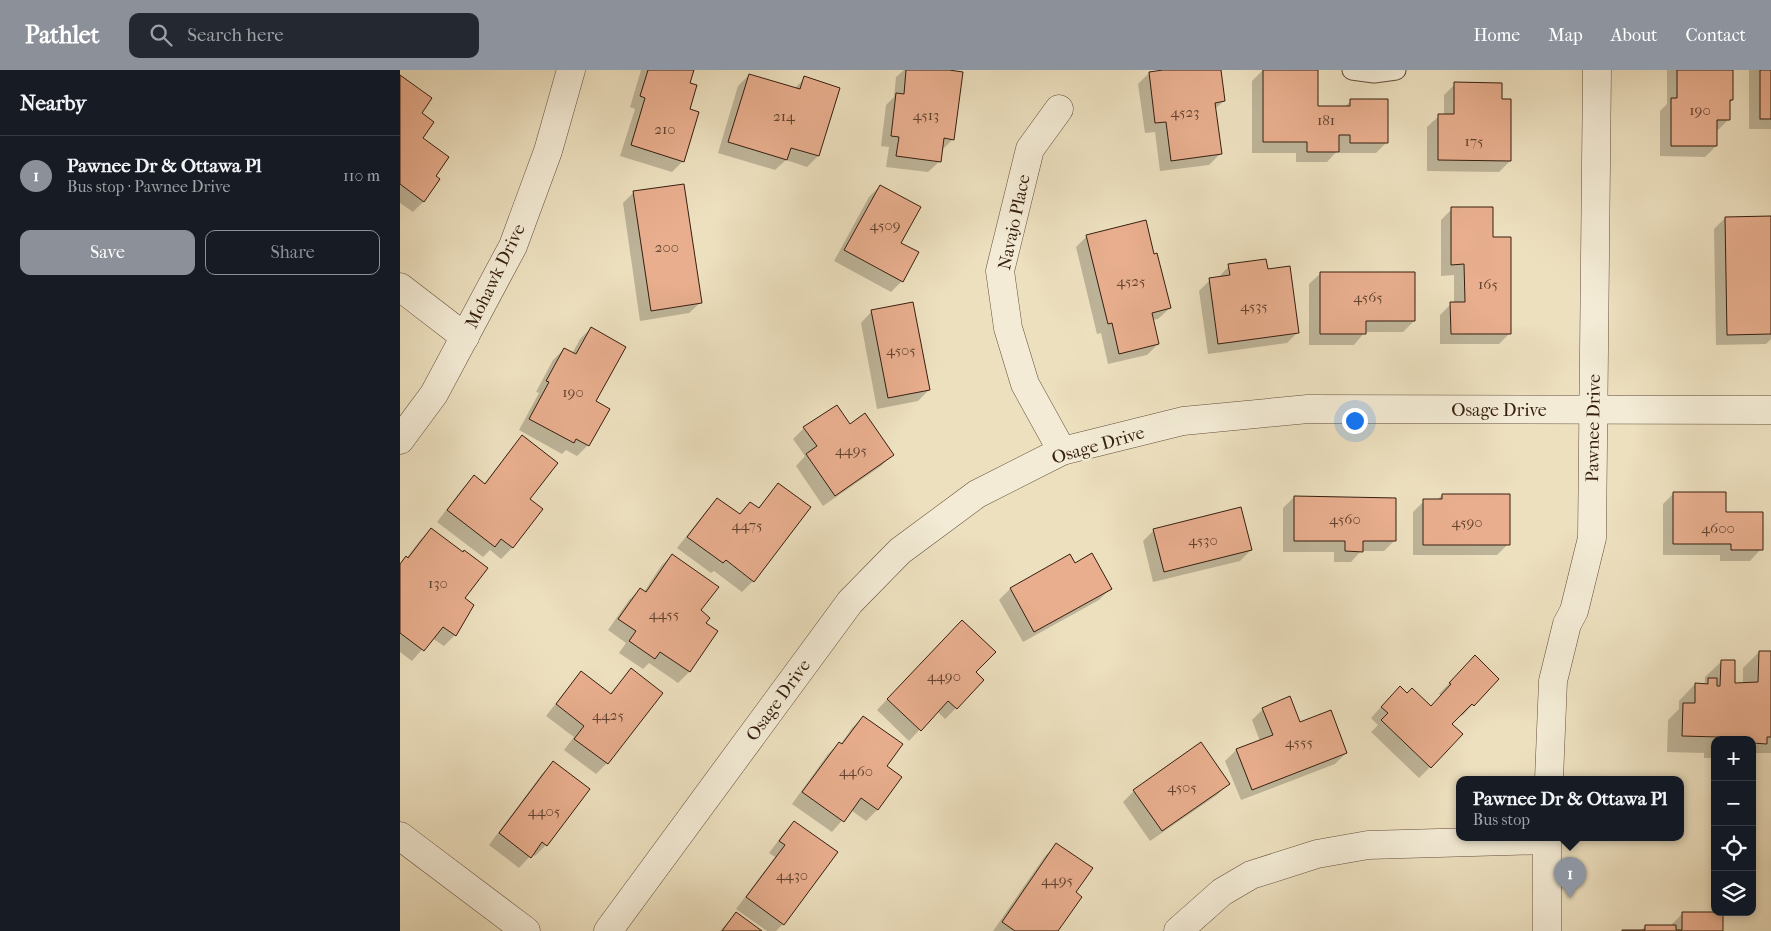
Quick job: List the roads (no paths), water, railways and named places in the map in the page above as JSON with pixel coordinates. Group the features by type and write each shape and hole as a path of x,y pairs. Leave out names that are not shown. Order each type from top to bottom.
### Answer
{"street":[{"name":"Mohawk Drive","path":"400,440 434,394 513,246 548,150 571,70"},
{"name":"Pawnee Drive","path":"1549,776 1553,681 1567,624 1574,611 1592,538 1598,70"},
{"name":"Navajo Place","path":"1059,110 1030,150 1000,271 1008,328 1026,384 1062,452"},
{"path":"400,287 465,338"},
{"name":"Osage Drive","path":"608,931 850,602 900,551 977,494 1062,452 1183,421 1308,409 1771,410"},
{"path":"400,836 526,931"},
{"path":"1178,931 1222,892 1251,875 1317,854 1368,844 1458,841"},
{"path":"1547,841 1547,931"}],"lane":[{"path":"1352,70 1374,73 1396,70"}],"place":[{"name":"Pawnee Dr & Ottawa Pl","path":"1570,898"}]}
